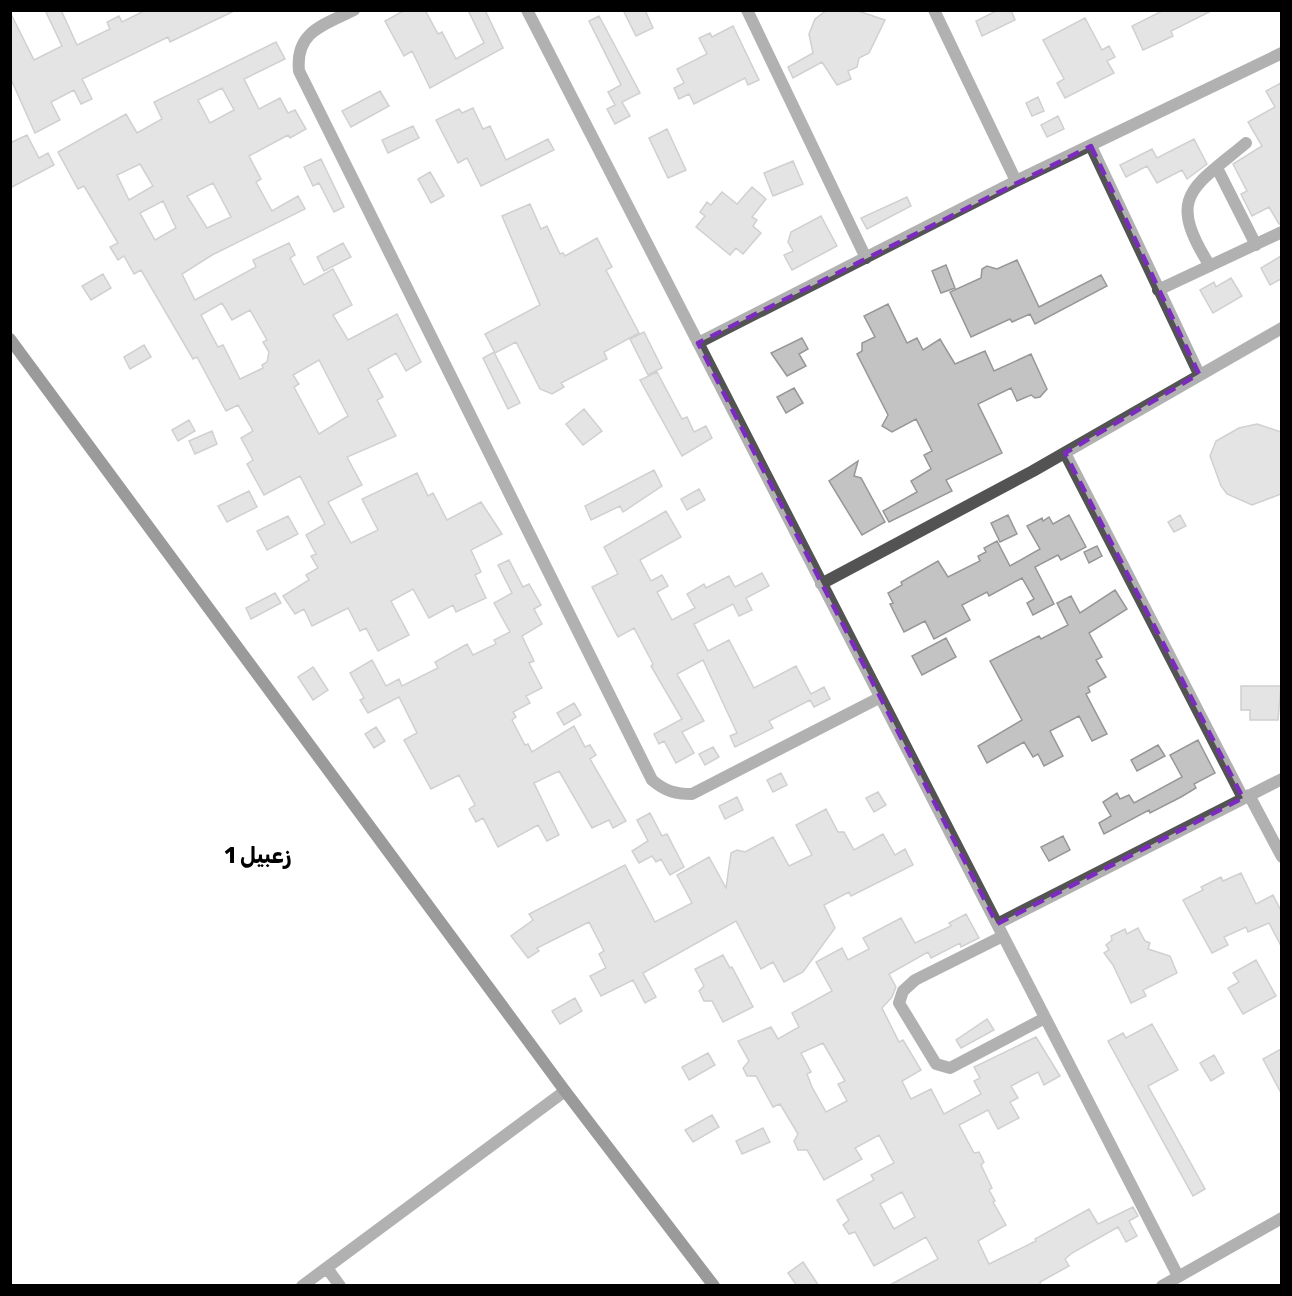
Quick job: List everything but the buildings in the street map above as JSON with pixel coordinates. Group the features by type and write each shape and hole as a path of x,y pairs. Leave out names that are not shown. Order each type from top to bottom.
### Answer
{"street":[{"path":"354,10 310,33 302,44 298,57 299,71 652,780 664,789 677,794 692,794 879,698"},
{"path":"527,10 820,584 1178,1276"},
{"path":"747,10 866,258"},
{"path":"934,10 1016,181"},
{"path":"698,343 1016,181 1281,53"},
{"path":"1210,266 1192,237 1186,212 1190,193 1246,143"},
{"path":"1091,146 1199,374"},
{"path":"1216,168 1256,244"},
{"path":"1158,290 1281,232"},
{"path":"820,584 1065,453 1281,328"},
{"path":"10,339 565,1091 714,1286"},
{"path":"1065,453 1246,797 1281,857"},
{"path":"997,924 1281,779"},
{"path":"1004,936 915,980 903,991 899,1003 936,1064 950,1068 1045,1018"},
{"path":"302,1286 565,1091"},
{"path":"1162,1286 1281,1218"},
{"path":"327,1268 340,1286"}],"highlighted area":[{"path":"1091,146 1199,374 1065,453 1243,798 997,924 698,343"}],"district":[{"name":"زعبيل 1","path":"258,855"}]}
